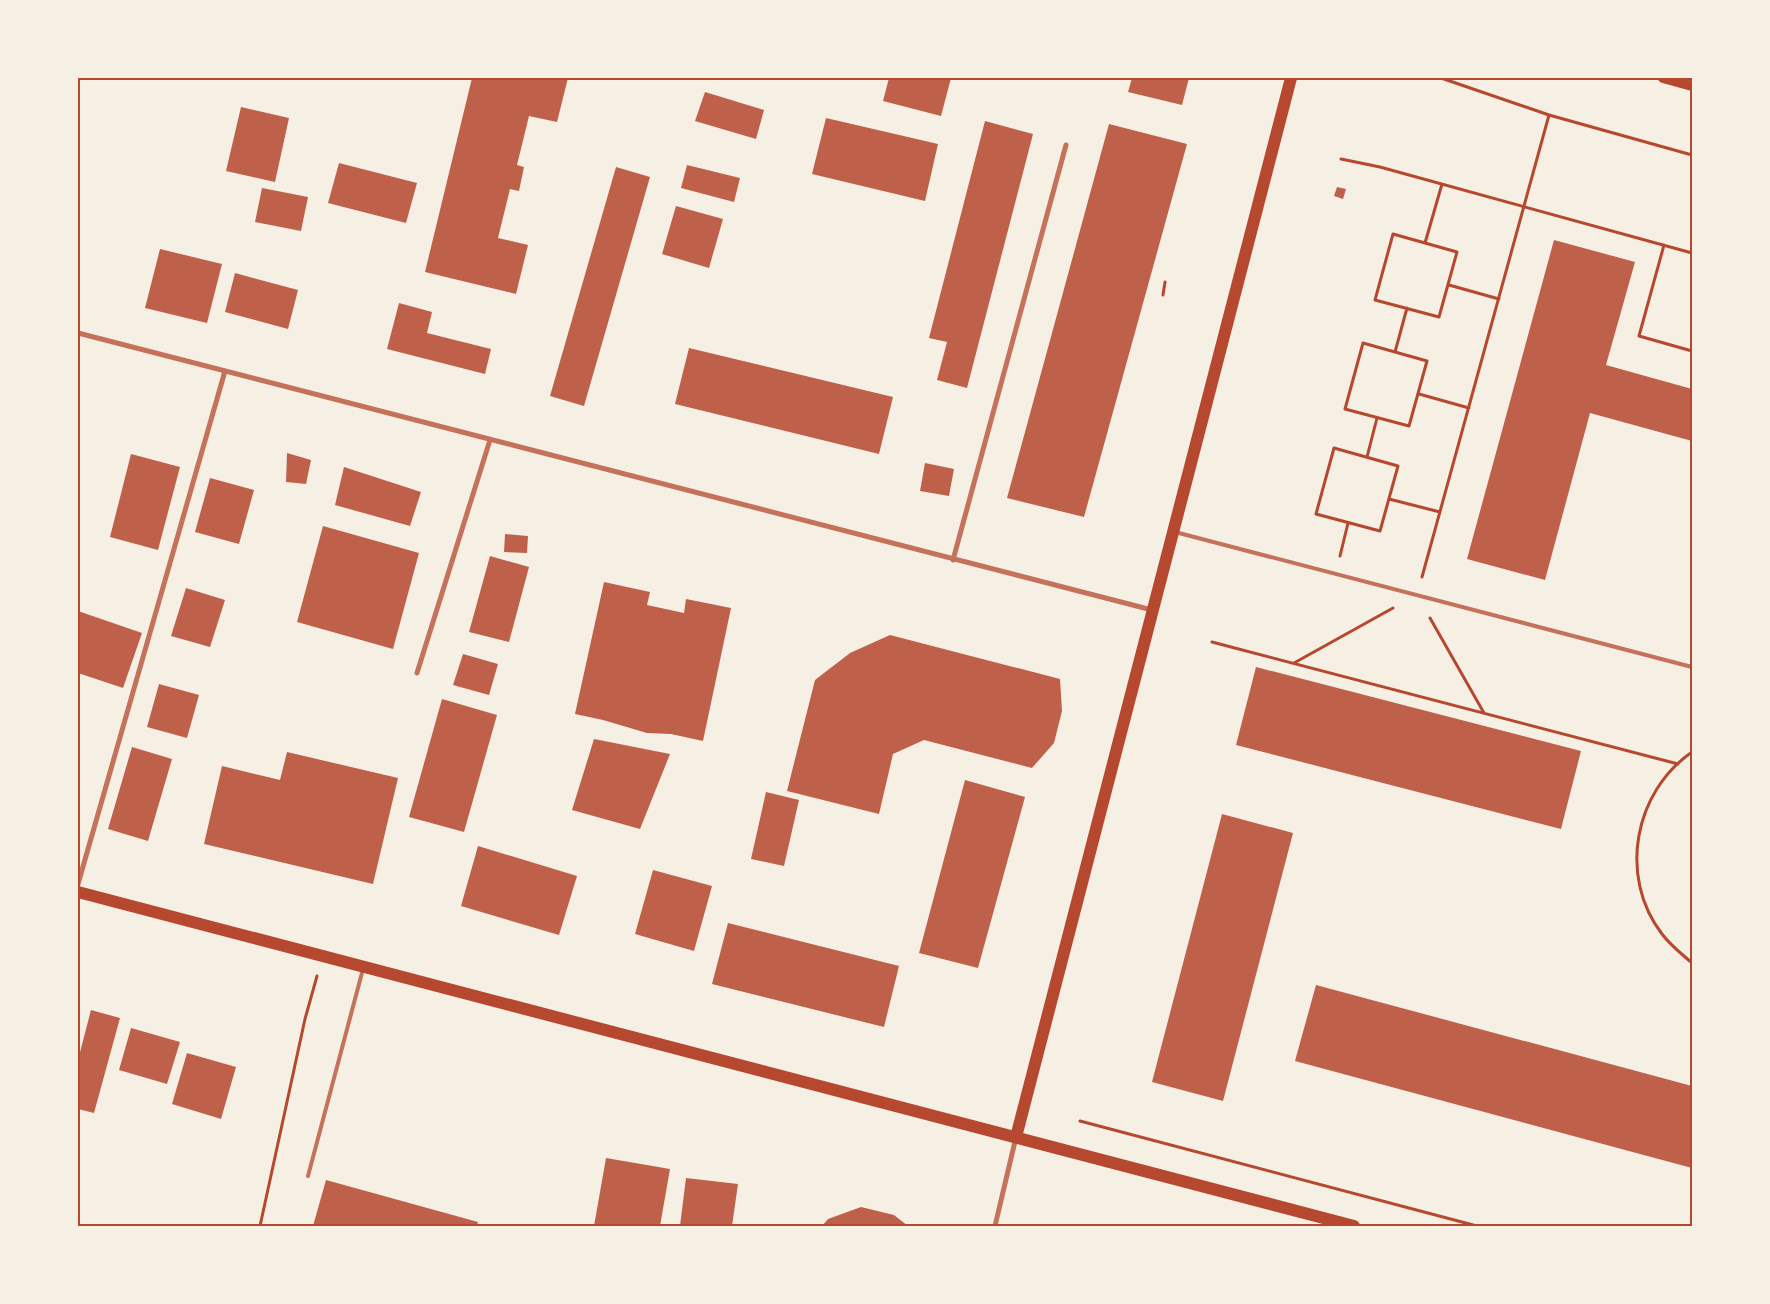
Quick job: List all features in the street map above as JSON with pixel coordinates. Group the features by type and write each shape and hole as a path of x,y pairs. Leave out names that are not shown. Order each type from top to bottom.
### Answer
{"main road":[{"path":"1016,1137 1291,78"},
{"path":"1663,78 1692,86"},
{"path":"78,892 1354,1226"}],"street":[{"path":"954,560 1066,145"},
{"path":"78,333 1153,610"},
{"path":"78,884 225,371"},
{"path":"417,673 490,440"},
{"path":"995,1226 1016,1137"}],"lane":[{"path":"1173,532 1692,667"},
{"path":"308,1176 364,967"}],"path":[{"path":"1441,78 1549,115 1692,155"},
{"path":"1484,713 1417,595 1549,115"},
{"path":"1341,158 1692,253"},
{"path":"1425,243 1442,184"},
{"path":"1393,234 1425,243 1458,252 1439,317 1375,300 1393,234"},
{"path":"1664,245 1639,336 1692,351"},
{"path":"1162,295 1166,282"},
{"path":"1448,285 1499,299"},
{"path":"1395,352 1407,308"},
{"path":"1363,343 1395,352 1427,361 1409,426 1345,409 1363,343"},
{"path":"1418,394 1468,408"},
{"path":"1367,457 1378,418"},
{"path":"1334,448 1367,457 1398,466 1380,531 1316,514 1334,448"},
{"path":"1389,499 1440,512"},
{"path":"1335,573 1348,523"},
{"path":"1294,663 1417,595"},
{"path":"1212,642 1678,764"},
{"path":"1692,752 1668,774 1655,791 1645,810 1639,831 1636,853 1637,874 1642,896 1650,915 1662,934 1692,964"},
{"path":"260,1226 322,956"},
{"path":"1080,1121 1477,1226"}],"building":[{"path":"472,78 568,78 557,122 529,116 517,165 524,167 519,191 510,189 498,238 528,245 516,294 425,272"},
{"path":"889,78 951,78 941,116 883,101"},
{"path":"1132,78 1189,78 1182,105 1128,92"},
{"path":"705,92 764,110 756,139 695,121"},
{"path":"241,107 289,118 275,182 226,171"},
{"path":"826,118 938,144 925,201 812,174"},
{"path":"985,121 1033,134 967,388 937,380 947,342 929,338"},
{"path":"1109,124 1187,144 1084,517 1007,498"},
{"path":"339,163 417,183 406,223 328,203"},
{"path":"687,165 740,178 734,202 681,188"},
{"path":"616,167 650,177 584,406 550,396"},
{"path":"1337,187 1346,189 1343,199 1334,196"},
{"path":"262,188 308,197 301,231 255,222"},
{"path":"676,206 723,219 709,268 662,254"},
{"path":"1554,240 1635,262 1606,365 1692,389 1692,441 1590,413 1545,580 1467,559"},
{"path":"160,249 222,264 207,323 145,308"},
{"path":"235,273 298,290 288,329 225,312"},
{"path":"399,303 432,312 427,333 491,349 485,374 387,349"},
{"path":"689,348 893,397 879,454 675,404"},
{"path":"287,453 311,460 306,484 286,482"},
{"path":"131,454 180,467 158,550 110,537"},
{"path":"925,463 954,469 949,496 920,491"},
{"path":"344,467 421,492 410,526 335,505"},
{"path":"210,478 254,490 239,544 195,532"},
{"path":"323,526 419,553 393,649 297,622"},
{"path":"505,534 528,536 527,553 504,552"},
{"path":"490,556 529,567 509,642 469,632"},
{"path":"604,582 650,592 647,605 684,613 686,599 731,608 703,741 671,734 647,733 575,714"},
{"path":"186,588 225,600 210,647 171,636"},
{"path":"78,611 142,633 123,688 78,673"},
{"path":"890,635 1060,679 1062,711 1054,743 1032,768 924,740 893,754 879,814 787,791 815,680 850,653"},
{"path":"463,654 498,664 489,695 453,685"},
{"path":"1256,667 1581,751 1561,829 1236,745"},
{"path":"159,684 199,695 187,738 147,727"},
{"path":"442,699 497,715 464,832 409,817"},
{"path":"594,739 670,754 640,829 572,810"},
{"path":"132,747 172,759 148,841 108,829"},
{"path":"287,752 398,778 373,884 204,844 222,766 280,780"},
{"path":"965,780 1025,797 978,968 919,953"},
{"path":"766,792 799,800 784,866 751,859"},
{"path":"1222,814 1293,833 1223,1101 1152,1082"},
{"path":"478,846 577,876 559,935 461,906"},
{"path":"653,870 712,886 694,951 635,934"},
{"path":"728,923 899,966 884,1027 712,984"},
{"path":"1316,985 1692,1086 1692,1168 1295,1061"},
{"path":"91,1010 120,1018 94,1113 78,1109 78,1060"},
{"path":"131,1028 180,1042 167,1084 119,1070"},
{"path":"187,1053 236,1067 221,1119 172,1104"},
{"path":"606,1158 670,1169 660,1226 594,1226"},
{"path":"686,1178 738,1184 732,1226 680,1226"},
{"path":"326,1180 478,1222 477,1226 313,1226"},
{"path":"861,1207 894,1215 908,1226 822,1226 828,1219"}]}
